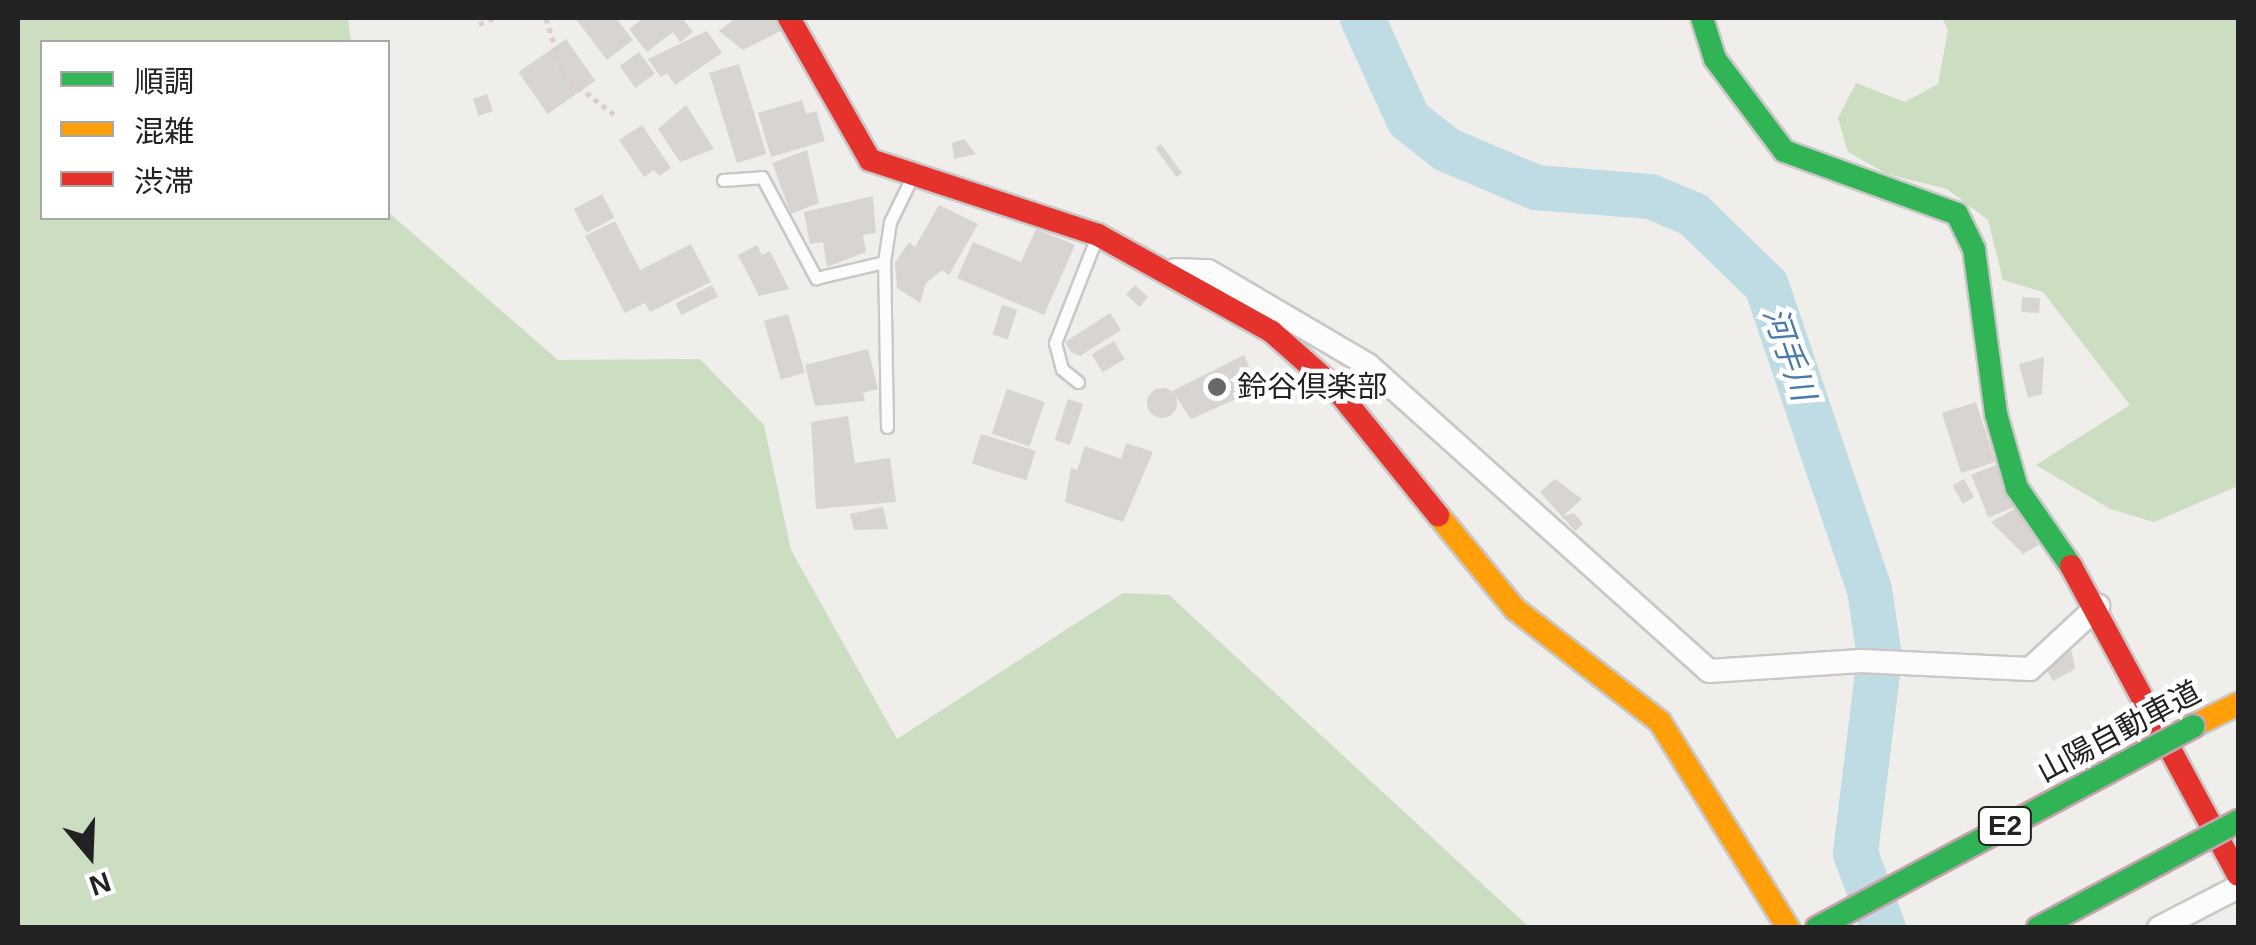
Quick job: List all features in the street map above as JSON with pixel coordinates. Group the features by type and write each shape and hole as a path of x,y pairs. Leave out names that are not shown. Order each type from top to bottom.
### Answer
{"main road":[{"path":"789,18 870,160 1098,236 1172,270 1272,332 1335,388 1514,610 1660,722 1788,928"},
{"path":"1702,18 1715,59 1784,151 1958,214 1974,249 1996,414 2018,488 2098,606 2238,875"},
{"name":"山陽自動車道","path":"1817,928 2238,704"},
{"path":"2038,928 2238,820"}],"street":[{"path":"1172,270 1208,271 1368,365 1709,671 1860,661 2030,669 2098,606"},
{"path":"2158,928 2238,887"}],"lane":[{"path":"723,180 762,177 816,278 884,262"},
{"path":"887,428 884,262 890,222 912,177"},
{"path":"1078,382 1062,370 1055,342 1075,278 1098,236"}],"path":[{"path":"480,24 495,18"},
{"path":"546,18 563,74 617,117"}],"green space":[{"path":"18,18 348,18 351,40 40,40 40,220 390,220 390,214 558,360 700,359 764,425 791,550 897,739 1123,593 1169,595 1529,927 18,927"},
{"path":"1942,18 2238,18 2238,486 2154,522 2110,509 2036,465 2130,405 2043,292 2003,280 1988,220 1947,189 1887,174 1848,152 1838,118 1856,83 1905,102 1938,84 1948,30"}],"building":[{"path":"575,18 616,18 633,40 607,60"},
{"path":"644,18 682,18 693,32 680,42 673,32 647,52 629,29"},
{"path":"736,18 791,18 795,24 743,50 719,31"},
{"path":"707,31 722,53 675,85 667,73 661,77 648,59"},
{"path":"566,39 595,81 548,114 518,72"},
{"path":"639,52 655,74 635,88 620,66"},
{"path":"739,64 766,154 737,163 709,73"},
{"path":"487,94 493,111 479,116 473,99"},
{"path":"802,100 806,114 816,111 825,141 771,157 758,113"},
{"path":"686,105 714,149 680,162 658,129"},
{"path":"642,125 671,168 659,176 654,170 644,177 619,140"},
{"path":"964,139 976,154 954,159 952,143"},
{"path":"1161,144 1182,173 1176,177 1155,148"},
{"path":"807,150 819,203 791,214 772,163"},
{"path":"602,194 615,218 586,233 574,209"},
{"path":"873,196 876,233 863,235 866,252 827,267 823,242 810,244 804,212"},
{"path":"939,205 978,224 949,275 942,270 926,283 920,303 897,288 895,263 909,242 915,247"},
{"path":"615,221 640,270 691,244 711,282 650,312 645,303 625,313 585,236"},
{"path":"1036,229 1075,245 1044,315 957,278 973,242 1021,262"},
{"path":"757,245 762,255 770,251 789,289 759,296 738,255"},
{"path":"712,285 718,297 681,315 675,304"},
{"path":"1135,285 1148,297 1139,307 1126,295"},
{"path":"2022,297 2040,298 2039,313 2021,312"},
{"path":"1002,305 1017,310 1008,339 992,334"},
{"path":"1110,313 1121,330 1080,356 1071,352 1065,342"},
{"path":"788,314 805,373 781,380 764,321"},
{"path":"1114,341 1125,359 1103,372 1092,354"},
{"path":"868,349 878,389 863,393 865,401 815,406 805,365"},
{"name":"鈴谷倶楽部","path":"1244,355 1259,389 1191,419 1172,391"},
{"path":"2044,357 2042,394 2028,398 2019,364"},
{"path":"1162,388 1173,392 1177,403 1173,414 1162,418 1151,414 1147,403 1151,392"},
{"path":"1007,389 1045,402 1030,446 992,433"},
{"path":"1068,399 1083,404 1070,445 1055,440"},
{"path":"1976,402 1995,462 1961,473 1942,413"},
{"path":"848,416 855,463 890,458 896,502 816,509 811,422"},
{"path":"981,434 1036,451 1026,480 972,464"},
{"path":"1126,443 1153,452 1123,522 1065,502 1071,468 1077,470 1085,446 1121,459"},
{"path":"1998,464 2015,507 1988,518 1971,475"},
{"path":"1555,479 1582,499 1563,516 1574,513 1583,524 1575,531 1540,492"},
{"path":"1964,479 1974,497 1963,504 1953,485"},
{"path":"883,507 888,529 854,530 850,514"},
{"path":"2018,507 2039,545 2023,554 1991,522"},
{"path":"2071,649 2075,669 2053,681 2045,667"}],"waterway":[{"name":"河手川","path":"1362,18 1408,119 1446,149 1535,187 1650,196 1693,214 1766,285 1869,589 1879,657 1855,853 1883,928"}],"traffic: fast":[{"path":"1702,18 1715,59 1784,151 1957,214 1974,249 1996,414 2017,488 2071,566"},
{"path":"1817,928 2193,726"},
{"path":"2038,928 2238,821"}],"traffic: slow":[{"path":"1438,515 1515,609 1660,722 1788,928"},
{"path":"2193,726 2238,704"}],"traffic: jam":[{"path":"789,18 870,160 1098,235 1272,332 1335,388 1438,515"},
{"path":"2071,566 2238,875"}],"place":[{"name":"鈴谷倶楽部","path":"1217,387"}]}
